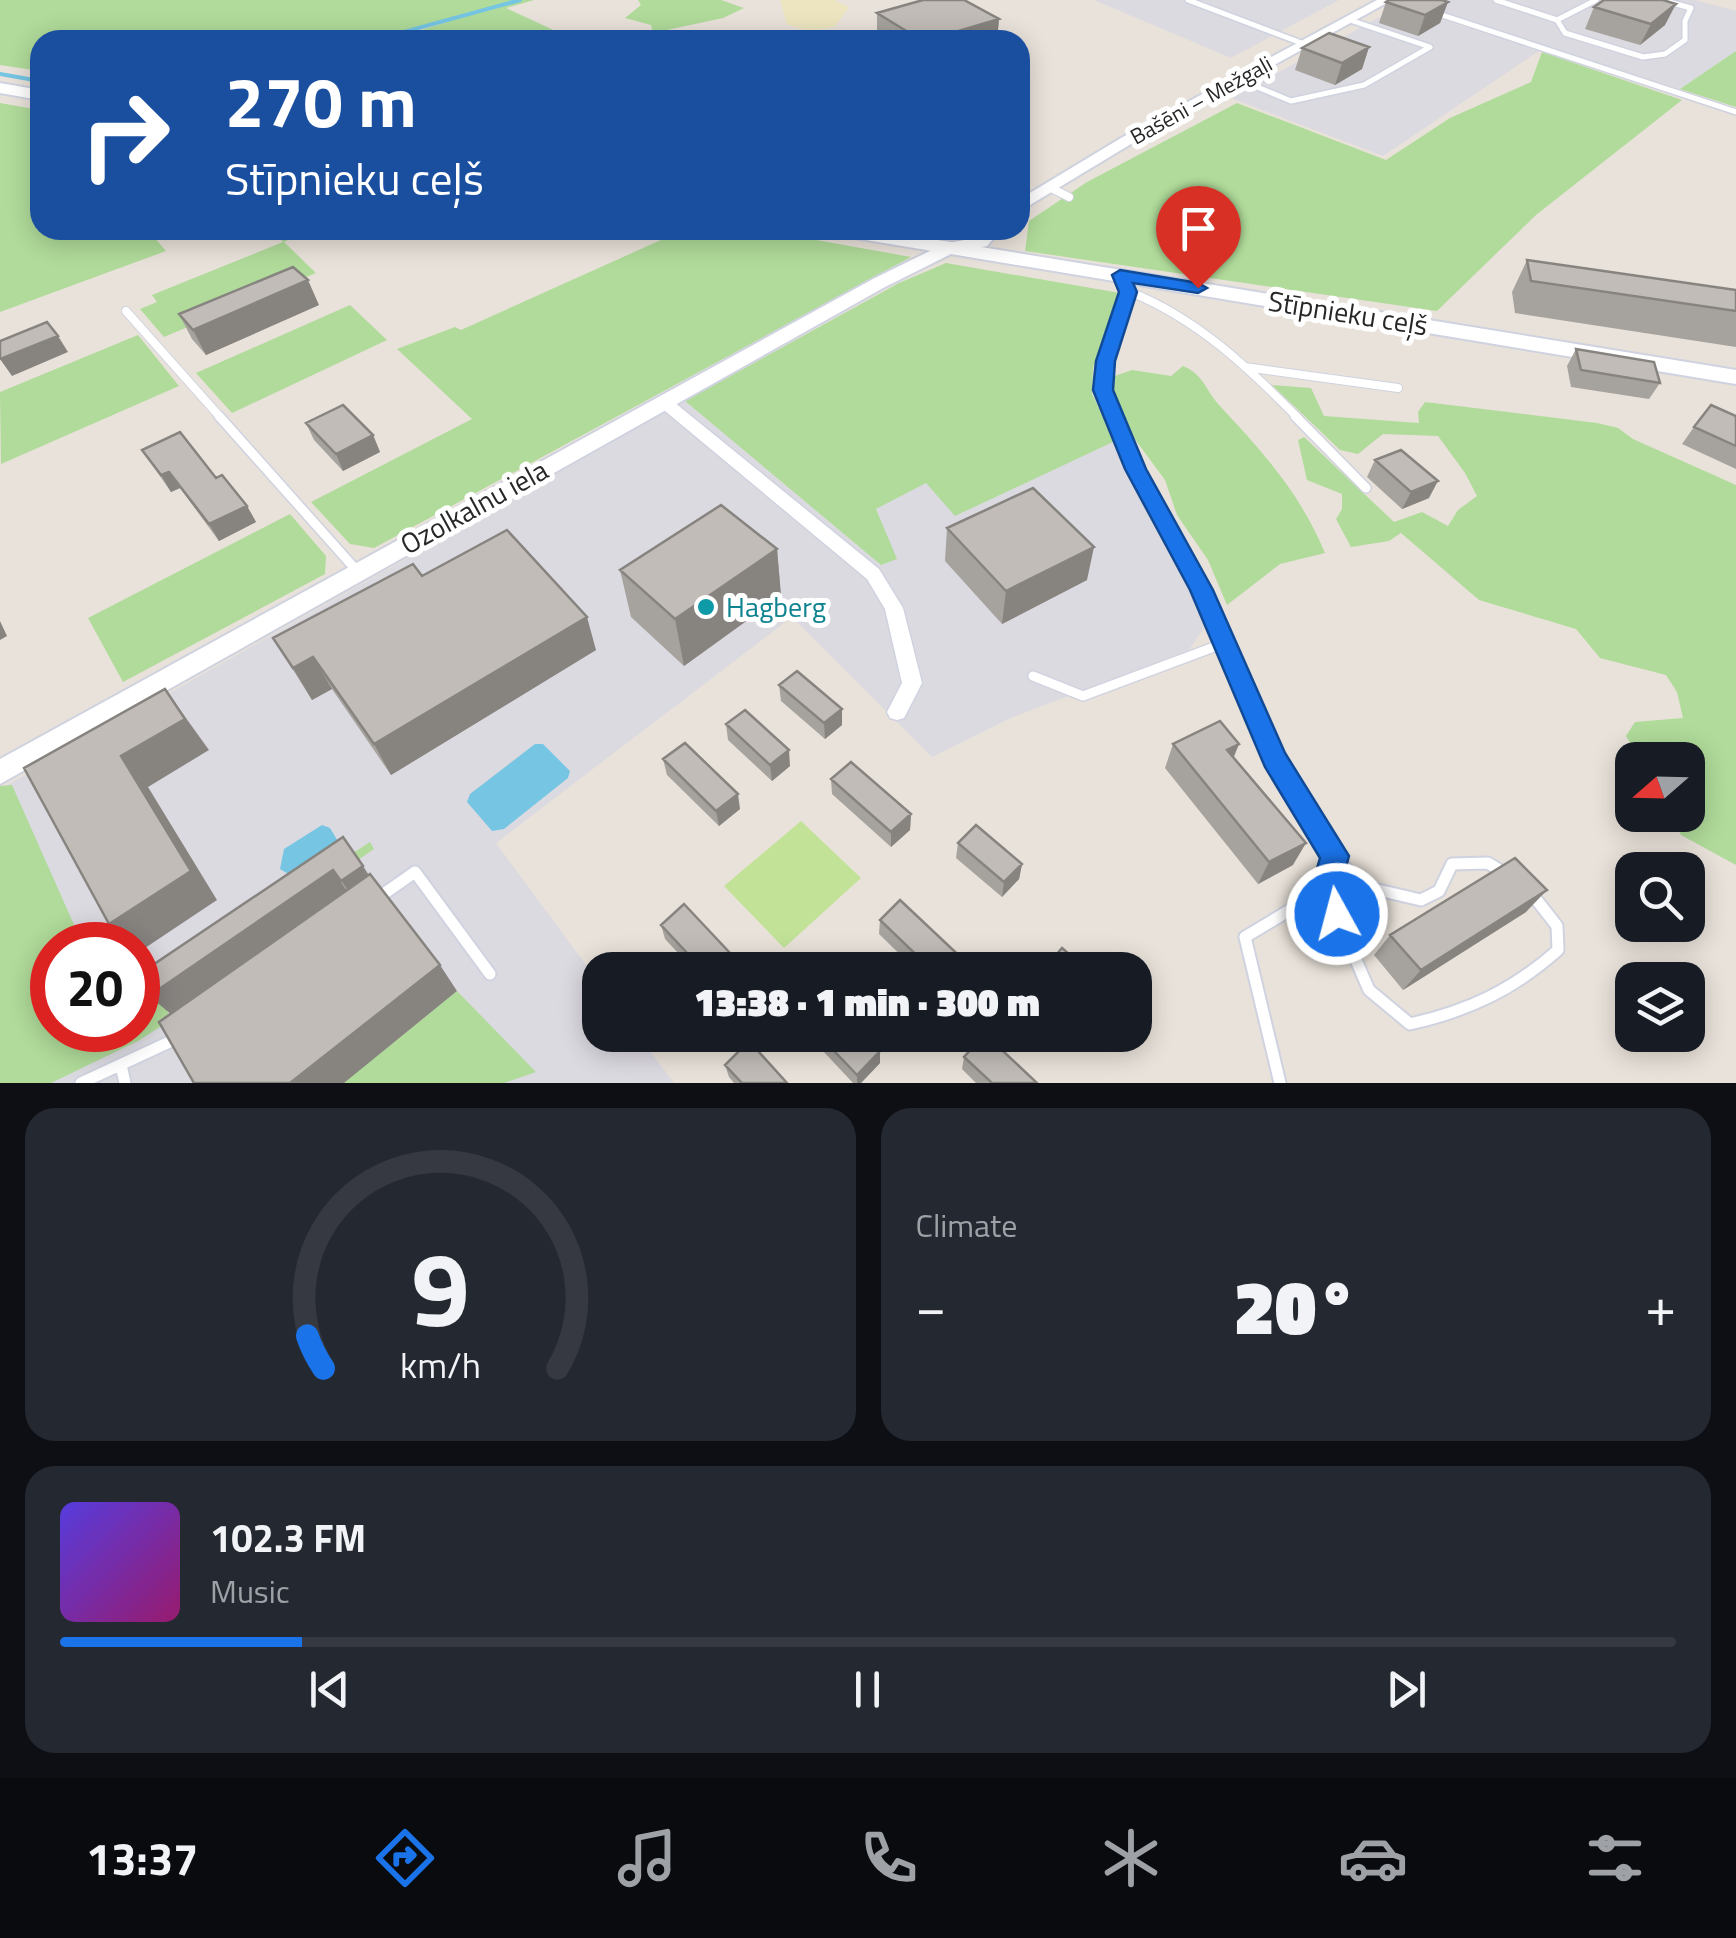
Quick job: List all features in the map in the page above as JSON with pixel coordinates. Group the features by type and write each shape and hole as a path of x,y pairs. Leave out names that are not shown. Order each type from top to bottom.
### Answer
{"main road":[{"path":"0,88 30,92"},
{"name":"Stīpnieku ceļš","path":"902,240 1124,283 1736,377"}],"street":[{"name":"Bašēni – Mežgaļi","path":"1030,200 1193,98 1238,79 1386,0"},
{"path":"949,240 950,248 983,240"},
{"name":"Ozolkalnu iela","path":"0,772 879,283 950,248"},
{"path":"664,402 873,574 894,608 912,683 897,712"}],"lane":[{"path":"1188,0 1304,44"},
{"path":"1496,0 1557,20 1565,33 1643,57 1665,54 1684,40 1685,21 1691,8 1662,0"},
{"path":"1557,20 1596,0"},
{"path":"1419,8 1736,112"},
{"path":"1238,79 1291,100 1364,85 1430,47 1350,20"},
{"path":"1051,188 1070,197"},
{"path":"1366,488 1201,326 1124,283 1105,361 1103,390 1136,469 1202,590 1274,759 1335,856 1361,886 1421,900 1439,891 1452,864 1488,863 1512,878"},
{"path":"126,311 358,572"},
{"path":"1242,366 1398,388"},
{"path":"1034,676 1083,696 1222,644"},
{"path":"1335,856 1325,889 1370,990 1410,1024 1463,1013 1494,998 1524,982 1558,950 1557,926 1524,885"},
{"path":"367,906 415,872 490,974"},
{"path":"1280,1083 1245,937 1325,889"},
{"path":"80,1083 193,1032"},
{"path":"121,1064 125,1083"}],"shaded area":[{"path":"1094,0 1339,0 1231,58"},
{"path":"1421,0 1695,0 1736,11 1736,51 1680,89 1414,4"},
{"path":"1400,6 1539,51 1383,156 1231,98"},
{"path":"685,401 881,565 896,558 875,509 926,483 955,515 1115,441 1206,625 1189,650 1011,718 932,757 792,617 496,843 582,960 582,1052 651,1052 674,1083 0,1083 0,789"}],"green space":[{"path":"0,0 534,0 506,8 553,30 421,30 451,21 415,30 30,30 30,70 0,65"},
{"path":"638,0 721,0 744,8 723,18 652,30 651,25 625,18 641,5"},
{"path":"1736,51 1736,107 1680,89"},
{"path":"1542,52 1682,100 1536,215 1437,311 1025,251 1026,240 1030,240 1030,220 1087,182 1237,103 1386,160 1450,118 1531,82"},
{"path":"0,103 30,108 30,240 157,240 166,251 0,312"},
{"path":"288,240 284,242 316,273 164,337 140,309 157,302 152,295"},
{"path":"661,240 816,240 911,257 374,548 350,544 311,502 472,419 397,349 455,327 461,330"},
{"path":"946,263 1120,293 1093,368 1092,394 1115,441 955,516 926,483 876,509 897,559 881,565 685,401 899,283"},
{"path":"350,305 387,340 232,413 196,373"},
{"path":"138,335 179,386 1,464 0,392"},
{"path":"1183,366 1200,378 1279,474 1325,553 1280,564 1227,605 1208,560 1177,515 1165,480 1120,419 1109,378 1132,370 1171,376"},
{"path":"1272,385 1311,388 1324,416 1419,423 1418,412 1425,402 1597,423 1618,428 1633,439 1736,485 1736,865 1679,832 1705,832 1705,742 1630,742 1626,736 1635,722 1683,718 1677,692 1666,675 1600,658 1576,629 1479,600 1401,533 1389,541 1351,547 1336,519 1342,509 1342,494 1307,480 1298,440 1304,437 1394,522 1422,512 1448,526 1458,510 1477,496 1438,436 1383,434 1358,454 1340,450"},
{"path":"290,514 326,556 325,574 123,682 88,618"},
{"path":"12,785 73,922 30,922 30,1052 115,1052 51,1083 0,1083 0,786"},
{"path":"801,821 861,878 784,948 724,886"},
{"path":"370,842 374,849 161,995 171,1020 160,1027 160,978"},
{"path":"457,991 536,1072 504,1083 343,1083"}],"sand":[{"path":"780,0 834,0 849,7 835,27 804,30 787,24"}],"water":[{"path":"535,744 543,744 570,771 568,778 504,829 492,831 467,802 470,794"},
{"path":"322,825 330,828 339,843 290,875 280,869 284,849"}],"building":[{"path":"923,0 964,0 999,19 962,30 905,30 877,13"},
{"path":"1604,0 1663,0 1676,4 1651,24 1594,7"},
{"path":"1386,2 1448,2 1425,15"},
{"path":"1329,33 1369,47 1342,63 1302,48"},
{"path":"1527,260 1736,290 1736,311 1531,281"},
{"path":"293,267 308,280 193,330 179,314"},
{"path":"47,322 58,336 0,359 0,341"},
{"path":"1576,349 1654,362 1660,383 1581,370"},
{"path":"343,405 373,435 336,454 306,423"},
{"path":"1711,405 1736,416 1736,446 1694,427"},
{"path":"180,432 216,478 222,475 247,506 209,524 169,472 161,475 142,450"},
{"path":"1401,450 1438,481 1411,492 1375,460"},
{"path":"1033,488 1094,547 1006,591 947,528"},
{"path":"721,505 777,549 675,619 620,570"},
{"path":"507,530 587,617 374,744 313,657 293,668 273,638 413,564 422,576"},
{"path":"797,671 842,709 824,723 779,685"},
{"path":"165,689 185,719 121,756 191,871 108,922 24,768"},
{"path":"745,710 789,750 770,765 726,724"},
{"path":"1220,721 1239,744 1227,750 1306,843 1269,862 1173,744"},
{"path":"685,743 738,794 716,811 663,759"},
{"path":"851,762 911,814 891,832 831,779"},
{"path":"976,825 1022,864 1004,882 958,843"},
{"path":"343,837 363,866 341,881 333,870 160,988 160,960"},
{"path":"1515,858 1547,890 1421,970 1390,935"},
{"path":"370,874 440,965 290,1083 194,1083 160,1021"},
{"path":"900,900 955,952 913,952 880,920"},
{"path":"684,904 729,952 686,952 661,925"},
{"path":"738,1052 759,1052 787,1083 742,1083 725,1065"},
{"path":"835,1052 879,1052 857,1075"},
{"path":"969,1052 1004,1052 1037,1083 992,1083 964,1057"}],"waterway":[{"path":"411,30 520,0"},
{"path":"0,74 30,79"}],"place":[{"name":"Hagberg","path":"706,607"}],"route":[{"path":"1198,288 1120,275 1128,292 1105,361 1103,390 1136,469 1202,590 1274,759 1335,856 1325,889 1337,914"}]}
